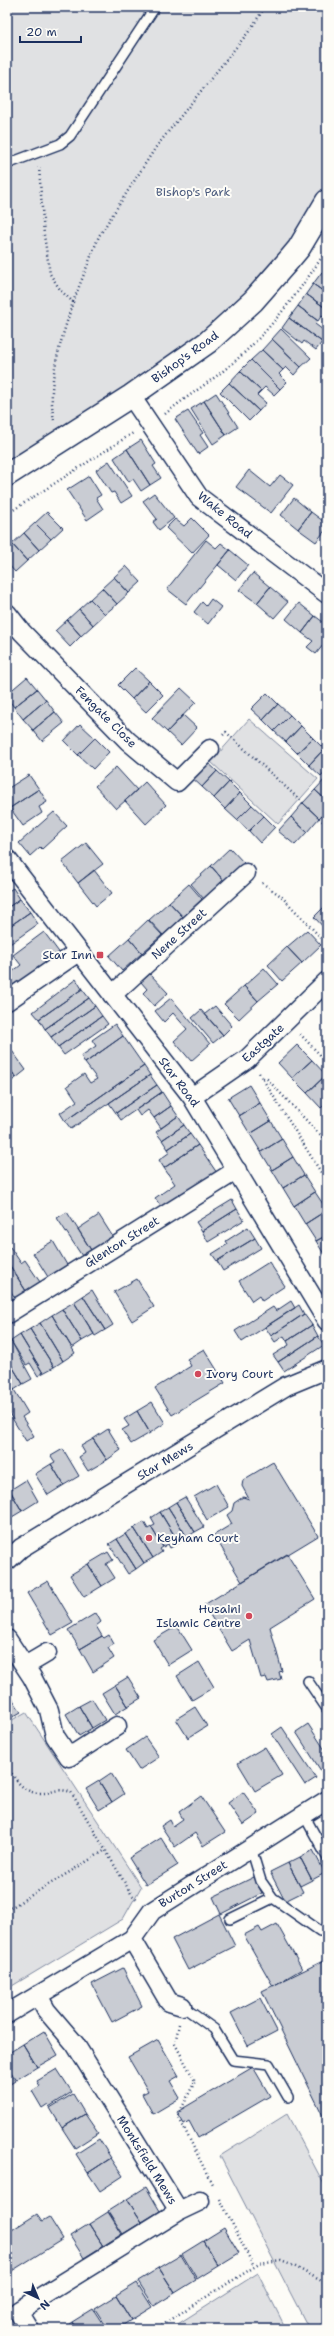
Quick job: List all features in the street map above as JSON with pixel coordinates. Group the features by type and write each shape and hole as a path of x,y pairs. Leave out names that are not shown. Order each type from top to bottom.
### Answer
{"street":[{"name":"Bishop's Road","path":"7,475 131,396 208,342 253,302 299,248 327,201"},
{"name":"Wake Road","path":"131,396 199,497 327,594"},
{"name":"Fengate Close","path":"7,613 22,632 128,741 177,782 210,749"},
{"name":"Star Road","path":"7,860 192,1097 327,1321"},
{"name":"Nene Street","path":"112,995 246,873"},
{"path":"7,1000 78,952"},
{"name":"Eastgate","path":"192,1097 247,1059 327,982"},
{"name":"Glenton Street","path":"7,1314 237,1170"},
{"name":"Star Mews","path":"7,1561 21,1548 286,1386 327,1369"},
{"path":"7,1639 25,1666 49,1710 55,1736 68,1757 116,1726"},
{"path":"25,1666 47,1653"},
{"name":"Burton Street","path":"7,2014 132,1939 152,1911 327,1800"},
{"path":"132,1939 169,2002 182,2006"},
{"name":"Monksfield Mews","path":"29,2329 18,2311 179,2211 74,2044 46,2010 38,1995"},
{"path":"179,2211 200,2201"}],"lane":[{"path":"7,164 60,144 70,136 155,7"},
{"path":"308,1682 327,1709"},
{"path":"304,1815 327,1857"},
{"path":"251,1848 261,1881 273,1898 320,1930 327,1928"},
{"path":"230,1919 273,1898"},
{"path":"182,2006 214,2029 233,2060 269,2064 288,2097"}],"path":[{"path":"62,440 53,418 53,385 58,353 73,302 99,236 152,153 250,30 265,7"},
{"path":"38,152 44,235 50,274 61,291 73,302"},
{"path":"7,514 117,442 150,424 234,362 272,322 312,273 327,249"},
{"path":"210,749 226,732 303,804"},
{"path":"319,818 327,825"},
{"path":"246,873 281,896 327,944"},
{"path":"287,1020 327,1062"},
{"path":"247,1059 263,1078 327,1182"},
{"path":"263,1078 267,1080 327,1142"},
{"path":"7,1767 21,1787 40,1793 58,1789 71,1792 104,1852 132,1895 152,1911"},
{"path":"7,1910 104,1852"},
{"path":"182,2006 175,2044 195,2081 178,2116 216,2191"},
{"path":"219,2198 254,2267"},
{"path":"155,2329 259,2264 281,2262 294,2266 327,2284"}],"green space":[{"name":"Bishop's Park","path":"7,7 327,7 327,198 253,301 7,475"},
{"path":"249,719 318,779 278,824 211,762"},
{"path":"26,1712 141,1887 123,1919 7,1989 7,1723"},
{"path":"287,2114 327,2190 327,2329 309,2329 220,2156"},
{"path":"258,2273 286,2329 170,2329"}],"building":[{"path":"322,272 327,276 327,294 313,284"},
{"path":"313,284 327,294 327,309 306,294"},
{"path":"306,294 327,309 327,319 322,315 318,321 298,306"},
{"path":"298,306 318,321 315,324 327,333 322,342 289,318"},
{"path":"289,318 322,342 316,350 304,341 302,344 282,328"},
{"path":"281,329 311,358 301,367 272,339"},
{"path":"272,339 301,367 294,375 286,367 283,370 262,350"},
{"path":"262,350 283,370 279,374 287,382 280,389 251,360"},
{"path":"251,360 280,389 274,395 265,387 261,391 240,371"},
{"path":"240,371 261,391 257,395 266,403 259,411 229,383"},
{"path":"229,383 259,411 249,421 220,392"},
{"path":"216,393 238,427 226,435 204,401"},
{"path":"204,401 226,435 213,444 191,409"},
{"path":"188,411 203,433 200,435 208,447 198,454 175,419"},
{"path":"141,440 156,464 153,466 161,478 150,485 127,449"},
{"path":"127,449 150,485 141,491 133,479 129,482 114,458"},
{"path":"109,461 132,496 121,503 114,492 111,493 96,470"},
{"path":"249,470 270,487 280,475 293,485 271,513 236,487"},
{"path":"89,476 101,495 96,498 103,509 87,520 67,490"},
{"path":"154,493 174,518 159,530 153,522 157,519 143,501"},
{"path":"294,498 311,512 298,529 281,515"},
{"path":"47,512 63,528 51,539 35,523"},
{"path":"311,512 327,524 327,528 316,542 298,529"},
{"path":"192,518 209,535 192,553 166,528 175,519 184,526"},
{"path":"35,523 51,539 39,550 24,533"},
{"path":"24,533 39,550 27,561 12,544"},
{"path":"206,540 216,548 221,543 230,550 186,604 167,589"},
{"path":"12,544 27,561 15,572 7,563 7,549"},
{"path":"230,550 248,565 236,580 218,565"},
{"path":"126,566 141,582 129,593 114,577"},
{"path":"253,573 270,587 257,603 239,590"},
{"path":"114,577 129,593 117,604 102,588"},
{"path":"270,587 288,602 274,618 257,603"},
{"path":"102,588 117,604 105,614 90,599"},
{"path":"90,599 105,614 93,625 79,609"},
{"path":"211,599 221,607 208,624 194,612 202,602 206,606"},
{"path":"299,603 315,616 302,633 286,619"},
{"path":"79,609 93,625 81,636 67,620"},
{"path":"315,616 327,625 327,640 316,654 307,647 313,641 302,633"},
{"path":"67,620 81,636 70,647 55,631"},
{"path":"135,668 149,681 132,699 118,685"},
{"path":"27,677 37,689 14,707 7,698 7,694"},
{"path":"149,681 163,695 146,712 132,699"},
{"path":"181,688 196,702 167,732 152,718"},
{"path":"37,689 46,700 23,719 14,707"},
{"path":"267,693 278,704 263,720 251,709"},
{"path":"46,700 55,712 33,730 23,719"},
{"path":"278,704 290,715 274,731 263,720"},
{"path":"55,712 64,723 42,741 33,730"},
{"path":"183,715 197,728 181,745 167,732"},
{"path":"290,715 301,726 286,742 274,731"},
{"path":"80,724 95,738 78,755 64,741"},
{"path":"301,726 313,738 297,753 286,742"},
{"path":"95,738 109,752 93,769 78,755"},
{"path":"313,738 324,749 309,765 297,753"},
{"path":"324,749 327,751 327,769 321,776 309,765"},
{"path":"205,760 217,771 202,787 190,776"},
{"path":"116,767 137,790 116,809 95,786"},
{"path":"217,771 229,782 214,798 202,787"},
{"path":"29,775 39,789 10,808 7,803 7,789"},
{"path":"327,777 327,801 315,790"},
{"path":"145,782 166,805 146,824 125,801"},
{"path":"229,782 240,793 225,809 214,798"},
{"path":"39,789 47,802 39,807 42,813 23,826 10,808"},
{"path":"315,790 327,801 327,810 319,818 303,803"},
{"path":"240,793 252,805 237,820 225,809"},
{"path":"303,803 319,818 307,832 291,817"},
{"path":"252,805 264,816 249,831 237,820"},
{"path":"54,812 67,826 42,849 40,847 30,856 19,843"},
{"path":"264,816 275,827 260,843 249,831"},
{"path":"291,817 307,832 295,845 278,831"},
{"path":"86,843 103,864 78,883 62,862"},
{"path":"230,848 244,863 224,881 211,866"},
{"path":"211,866 224,881 204,899 191,884"},
{"path":"94,870 112,893 96,906 78,883"},
{"path":"189,884 202,899 183,917 169,902"},
{"path":"13,888 20,899 7,908 7,892"},
{"path":"20,899 30,912 7,928 7,908"},
{"path":"169,902 183,917 163,935 149,920"},
{"path":"325,906 327,908 327,931 314,917"},
{"path":"30,912 38,924 7,946 7,928"},
{"path":"148,920 162,935 142,953 129,938"},
{"path":"307,930 321,945 302,963 287,947"},
{"path":"44,932 61,955 7,991 7,976 21,965 13,955"},
{"path":"129,938 142,953 122,971 109,956"},
{"path":"287,947 302,963 282,981 268,965"},
{"path":"264,968 278,984 258,1001 244,986"},
{"path":"150,974 168,993 154,1006 143,993 147,989 141,982"},
{"path":"76,979 82,989 39,1019 33,1012"},
{"path":"244,986 258,1001 239,1019 224,1004"},
{"path":"82,989 89,998 45,1029 39,1019"},
{"path":"89,998 95,1006 51,1037 45,1029"},
{"path":"171,998 210,1044 191,1061 174,1041 187,1029 173,1013 164,1022 155,1011"},
{"path":"95,1006 102,1016 58,1047 51,1037"},
{"path":"215,1006 232,1026 223,1035 205,1014"},
{"path":"201,1010 223,1035 213,1043 192,1018"},
{"path":"102,1016 108,1024 64,1055 58,1047"},
{"path":"115,1024 123,1036 85,1063 81,1056 96,1046 92,1040"},
{"path":"123,1036 144,1066 65,1121 60,1113 77,1101 67,1086 84,1074 90,1083 97,1079 85,1063"},
{"path":"7,1044 26,1070 16,1078 7,1064"},
{"path":"297,1045 312,1060 292,1078 278,1063"},
{"path":"312,1060 326,1075 307,1093 292,1078"},
{"path":"7,1064 16,1078 7,1084"},
{"path":"144,1066 150,1075 71,1129 65,1121"},
{"path":"150,1075 157,1085 116,1113 109,1103"},
{"path":"326,1075 327,1103 321,1108 307,1093"},
{"path":"157,1085 162,1092 121,1120 116,1113"},
{"path":"249,1085 260,1103 239,1116 228,1098"},
{"path":"162,1092 171,1106 154,1118 148,1110 140,1116 136,1110"},
{"path":"260,1103 271,1121 250,1134 239,1116"},
{"path":"171,1106 178,1116 161,1128 154,1118"},
{"path":"178,1116 184,1125 162,1140 156,1132"},
{"path":"271,1121 282,1139 261,1152 250,1134"},
{"path":"184,1125 190,1134 168,1149 162,1140"},
{"path":"190,1134 198,1145 164,1168 159,1160 170,1152 168,1149"},
{"path":"282,1139 293,1157 272,1170 261,1152"},
{"path":"198,1145 217,1173 162,1208 155,1198 175,1184 164,1168"},
{"path":"293,1157 304,1175 283,1188 272,1170"},
{"path":"304,1175 315,1192 294,1206 283,1188"},
{"path":"315,1192 327,1210 305,1224 294,1206"},
{"path":"232,1200 237,1209 202,1231 196,1222"},
{"path":"237,1209 244,1220 208,1242 202,1231"},
{"path":"327,1210 327,1235 316,1241 305,1224"},
{"path":"67,1212 91,1250 82,1256 57,1218"},
{"path":"99,1215 113,1237 91,1250 78,1229"},
{"path":"248,1227 255,1238 217,1261 212,1254 228,1244 226,1241"},
{"path":"327,1235 327,1259 316,1241"},
{"path":"255,1238 261,1248 223,1271 217,1261"},
{"path":"53,1241 67,1265 48,1277 33,1253"},
{"path":"10,1247 21,1263 25,1260 40,1282 26,1291 7,1261 7,1249"},
{"path":"7,1261 26,1291 15,1298 7,1285"},
{"path":"269,1262 285,1286 262,1301 259,1296 252,1301 239,1281"},
{"path":"137,1279 154,1307 132,1321 114,1292"},
{"path":"92,1290 113,1325 105,1330 83,1296"},
{"path":"83,1296 105,1330 95,1336 74,1302"},
{"path":"291,1301 295,1308 242,1342 235,1331 273,1307 276,1311"},
{"path":"74,1302 94,1334 82,1341 62,1309"},
{"path":"299,1305 304,1314 271,1336 265,1327"},
{"path":"62,1309 82,1341 72,1348 52,1315"},
{"path":"304,1314 312,1325 287,1341 284,1336 275,1342 271,1336"},
{"path":"52,1315 75,1353 63,1361 40,1323"},
{"path":"40,1323 63,1361 54,1367 30,1329"},
{"path":"312,1325 318,1336 278,1362 273,1355 289,1345 287,1341"},
{"path":"30,1329 54,1367 43,1373 20,1335"},
{"path":"20,1335 43,1373 38,1376 30,1363 26,1365 11,1341"},
{"path":"318,1336 324,1345 284,1371 278,1362"},
{"path":"11,1341 32,1379 23,1384 7,1358 7,1343"},
{"name":"Ivory Court","path":"204,1349 225,1383 172,1415 155,1388 191,1366 187,1359"},
{"path":"7,1358 23,1384 14,1390 7,1378"},
{"path":"7,1378 28,1413 22,1417 34,1436 26,1441 7,1410"},
{"path":"152,1402 165,1423 150,1433 137,1411"},
{"path":"137,1411 150,1433 131,1444 122,1430 129,1426 124,1419"},
{"path":"108,1429 121,1450 107,1460 93,1439"},
{"path":"93,1439 107,1460 88,1471 79,1457 85,1453 81,1446"},
{"path":"63,1449 79,1476 64,1485 51,1464 55,1462 51,1456"},
{"path":"273,1462 318,1536 242,1582 214,1535 232,1524 227,1515 232,1511 234,1503 243,1497 249,1499 242,1486 243,1480"},
{"path":"51,1464 64,1485 48,1495 35,1474"},
{"path":"26,1480 38,1501 22,1511 10,1490"},
{"path":"216,1484 229,1507 207,1520 194,1497"},
{"path":"7,1486 22,1511 7,1520"},
{"name":"Keyham Court","path":"185,1497 204,1527 195,1532 176,1502"},
{"name":"Keyham Court","path":"176,1502 195,1532 187,1537 168,1507"},
{"name":"Keyham Court","path":"168,1507 187,1537 179,1543 160,1512"},
{"name":"Keyham Court","path":"160,1512 179,1543 170,1548 168,1544 163,1547 151,1527 155,1525 151,1518"},
{"name":"Keyham Court","path":"144,1522 148,1529 151,1527 163,1547 160,1549 162,1552 153,1558 134,1528"},
{"name":"Keyham Court","path":"134,1528 153,1558 144,1563 125,1534"},
{"name":"Keyham Court","path":"125,1534 144,1563 136,1569 117,1539"},
{"name":"Keyham Court","path":"117,1539 136,1569 128,1574 109,1544"},
{"path":"108,1552 113,1560 106,1564 115,1578 102,1586 88,1564"},
{"name":"Husaini Islamic Centre","path":"287,1554 315,1599 270,1627 282,1671 279,1672 281,1679 268,1682 266,1677 261,1678 250,1640 232,1651 204,1605"},
{"path":"88,1564 102,1586 84,1597 70,1575"},
{"path":"48,1581 73,1623 52,1635 27,1593"},
{"path":"96,1613 101,1622 96,1626 102,1636 80,1649 68,1630"},
{"path":"177,1626 192,1650 168,1665 153,1640"},
{"path":"109,1635 114,1644 108,1648 114,1658 93,1672 80,1649 102,1636 104,1638"},
{"path":"199,1662 214,1687 192,1700 177,1676"},
{"path":"128,1677 141,1698 128,1706 115,1685"},
{"path":"115,1685 128,1706 115,1714 102,1693"},
{"path":"7,1692 21,1712 7,1720"},
{"path":"92,1699 105,1720 92,1728 79,1706"},
{"path":"79,1706 92,1728 79,1736 66,1714"},
{"path":"195,1707 207,1726 188,1738 176,1719"},
{"path":"308,1724 327,1753 327,1771 323,1774 296,1732"},
{"path":"282,1727 316,1778 305,1785 272,1734"},
{"path":"145,1737 159,1757 139,1770 126,1750"},
{"path":"265,1747 282,1775 255,1791 238,1763"},
{"path":"111,1773 124,1794 112,1802 99,1781"},
{"path":"99,1781 112,1802 99,1810 86,1789"},
{"path":"243,1792 259,1814 243,1825 228,1803"},
{"path":"201,1796 225,1832 203,1846 195,1833 175,1847 161,1826 170,1820 173,1826 183,1819 179,1812"},
{"path":"161,1838 178,1865 146,1885 129,1858"},
{"path":"313,1850 325,1873 312,1880 300,1857"},
{"path":"300,1857 312,1880 300,1886 288,1863"},
{"path":"288,1863 303,1892 285,1901 270,1872"},
{"path":"254,1877 262,1893 221,1914 213,1897"},
{"path":"219,1914 235,1946 188,1970 172,1939"},
{"path":"277,1924 302,1969 273,1986 244,1935 259,1927 262,1932"},
{"path":"327,1959 327,2124 262,1991"},
{"path":"123,1968 142,2006 112,2022 92,1984"},
{"path":"260,1998 277,2031 248,2046 231,2013"},
{"path":"44,2031 58,2055 37,2067 23,2044"},
{"path":"158,2040 179,2076 170,2081 180,2098 153,2114 142,2094 148,2091 128,2057"},
{"path":"23,2044 37,2067 16,2080 7,2065 7,2054"},
{"path":"253,2067 270,2096 198,2138 189,2121 184,2124 177,2112"},
{"path":"7,2068 15,2081 7,2086"},
{"path":"57,2069 72,2092 49,2107 48,2104 42,2108 32,2091 40,2086 37,2081"},
{"path":"73,2094 85,2114 62,2128 50,2108"},
{"path":"85,2114 98,2133 75,2148 62,2128"},
{"path":"99,2139 111,2158 88,2173 76,2154"},
{"path":"111,2158 123,2176 100,2191 88,2173"},
{"path":"146,2187 160,2211 142,2222 127,2199"},
{"path":"127,2199 142,2222 123,2234 108,2211"},
{"path":"108,2212 122,2234 103,2246 89,2224"},
{"path":"37,2214 42,2221 49,2217 63,2239 7,2274 7,2233"},
{"path":"89,2224 103,2246 84,2258 70,2236"},
{"path":"224,2228 239,2253 218,2266 203,2241"},
{"path":"203,2241 218,2266 197,2279 182,2254"},
{"path":"181,2255 196,2280 175,2293 159,2268"},
{"path":"159,2268 175,2293 154,2306 138,2281"},
{"path":"137,2283 152,2307 131,2320 116,2296"},
{"path":"116,2296 131,2320 117,2329 108,2329 95,2309"},
{"path":"93,2309 106,2329 76,2329 72,2322"},
{"path":"72,2322 76,2329 62,2329"}],"place":[{"name":"Star Inn","path":"100,955"},
{"name":"Ivory Court","path":"198,1374"},
{"name":"Keyham Court","path":"149,1538"},
{"name":"Husaini Islamic Centre","path":"249,1616"}]}
